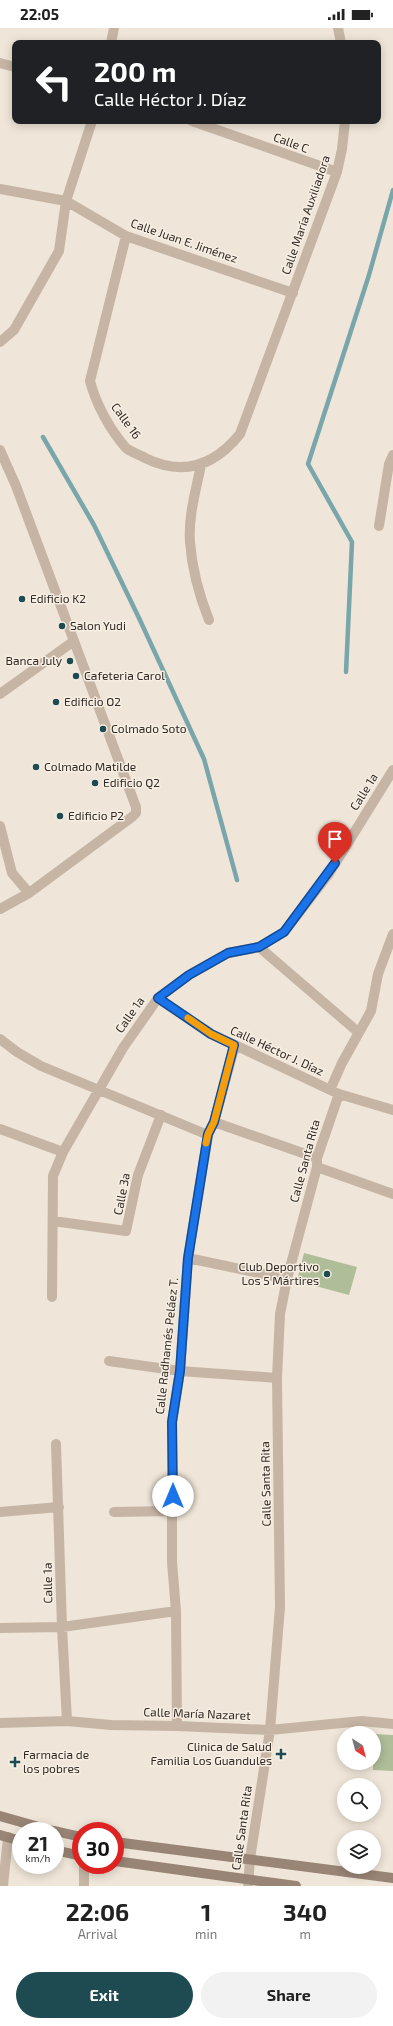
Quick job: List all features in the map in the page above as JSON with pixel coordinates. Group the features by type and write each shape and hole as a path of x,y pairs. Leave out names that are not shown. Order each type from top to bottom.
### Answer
{"main road":[{"path":"0,1816 22,1822"},
{"path":"124,1843 393,1878"},
{"path":"124,1862 248,1883 296,1886"}],"street":[{"path":"112,40 114,28"},
{"path":"338,28 340,40"},
{"path":"0,63 12,66"},
{"path":"0,342 14,330 59,251 66,201 91,124"},
{"name":"Calle C","path":"201,124 337,172"},
{"name":"Calle María Auxiliadora","path":"293,293 337,172 342,149 345,124"},
{"name":"Calle Juan E. Jiménez","path":"0,189 66,201 126,236 293,293"},
{"name":"Calle 16","path":"126,236 90,381 94,399 106,419 127,448 156,463 181,466 201,465 223,453 240,434 293,293"},
{"path":"0,450 16,486 136,807 136,813 132,817 29,893 0,909"},
{"path":"379,526 390,464 393,455"},
{"path":"201,465 194,503 190,541 198,594 209,620"},
{"path":"0,694 74,641"},
{"name":"Calle 1a","path":"52,1297 53,1176 63,1152 101,1090 123,1048 158,998 189,975 228,953 259,947 284,932 324,880 393,770"},
{"path":"0,826 12,873 29,893"},
{"name":"Calle Santa Rita","path":"248,1883 250,1859 270,1730 280,1607 277,1378 280,1314 287,1279 334,1092 358,1032 371,1011 378,974 392,939"},
{"path":"259,947 358,1032"},
{"name":"Calle Héctor J. Díaz","path":"158,998 211,1034 234,1045 334,1092 393,1110"},
{"path":"0,1040 41,1066 208,1134"},
{"name":"Calle Radhamés Peláez T.","path":"177,1726 176,1611 172,1562 172,1422 180,1371 188,1258 208,1134 214,1122 234,1045"},
{"name":"Calle 3a","path":"53,1221 126,1232 138,1175 161,1115"},
{"path":"214,1122 317,1162 393,1194"},
{"path":"0,1129 63,1152"},
{"path":"188,1258 287,1279"},
{"path":"109,1361 180,1371 277,1378"},
{"name":"Calle 1a","path":"56,1444 62,1627 67,1721"},
{"path":"0,1512 59,1507"},
{"path":"114,1512 173,1511"},
{"path":"0,1628 62,1627 176,1611"},
{"name":"Calle María Nazaret","path":"0,1723 67,1721 111,1725 270,1730 362,1721 393,1724"},
{"path":"3,1886 4,1836"},
{"path":"84,1874 84,1886"}],"green space":[{"name":"Club Deportivo Los 5 Mártires","path":"304,1253 357,1267 349,1295 297,1281"},
{"path":"381,1734 393,1735 393,1771 373,1770 381,1770"}],"waterway":[{"path":"346,672 352,542 308,464 369,275 393,190"},
{"path":"43,437 94,525 204,759 237,880"}],"slow traffic":[{"path":"188,1018 211,1034 234,1045 214,1122 208,1134 206,1143"}],"place":[{"name":"Edificio K2","path":"22,599"},
{"name":"Salon Yudi","path":"62,626"},
{"name":"Banca July","path":"70,661"},
{"name":"Cafeteria Carol","path":"76,676"},
{"name":"Edificio O2","path":"56,702"},
{"name":"Colmado Soto","path":"103,729"},
{"name":"Colmado Matilde","path":"36,767"},
{"name":"Edificio Q2","path":"95,783"},
{"name":"Edificio P2","path":"60,816"},
{"name":"Club Deportivo Los 5 Mártires","path":"327,1274"},
{"name":"Clinica de Salud Familia Los Guandules","path":"281,1754"},
{"name":"Farmacia de los pobres","path":"15,1762"}],"route":[{"path":"173,1496 172,1422 180,1371 188,1258 208,1134 214,1122 234,1045 211,1034 158,998 189,975 228,953 259,947 284,932 328,875 335,863"}]}
